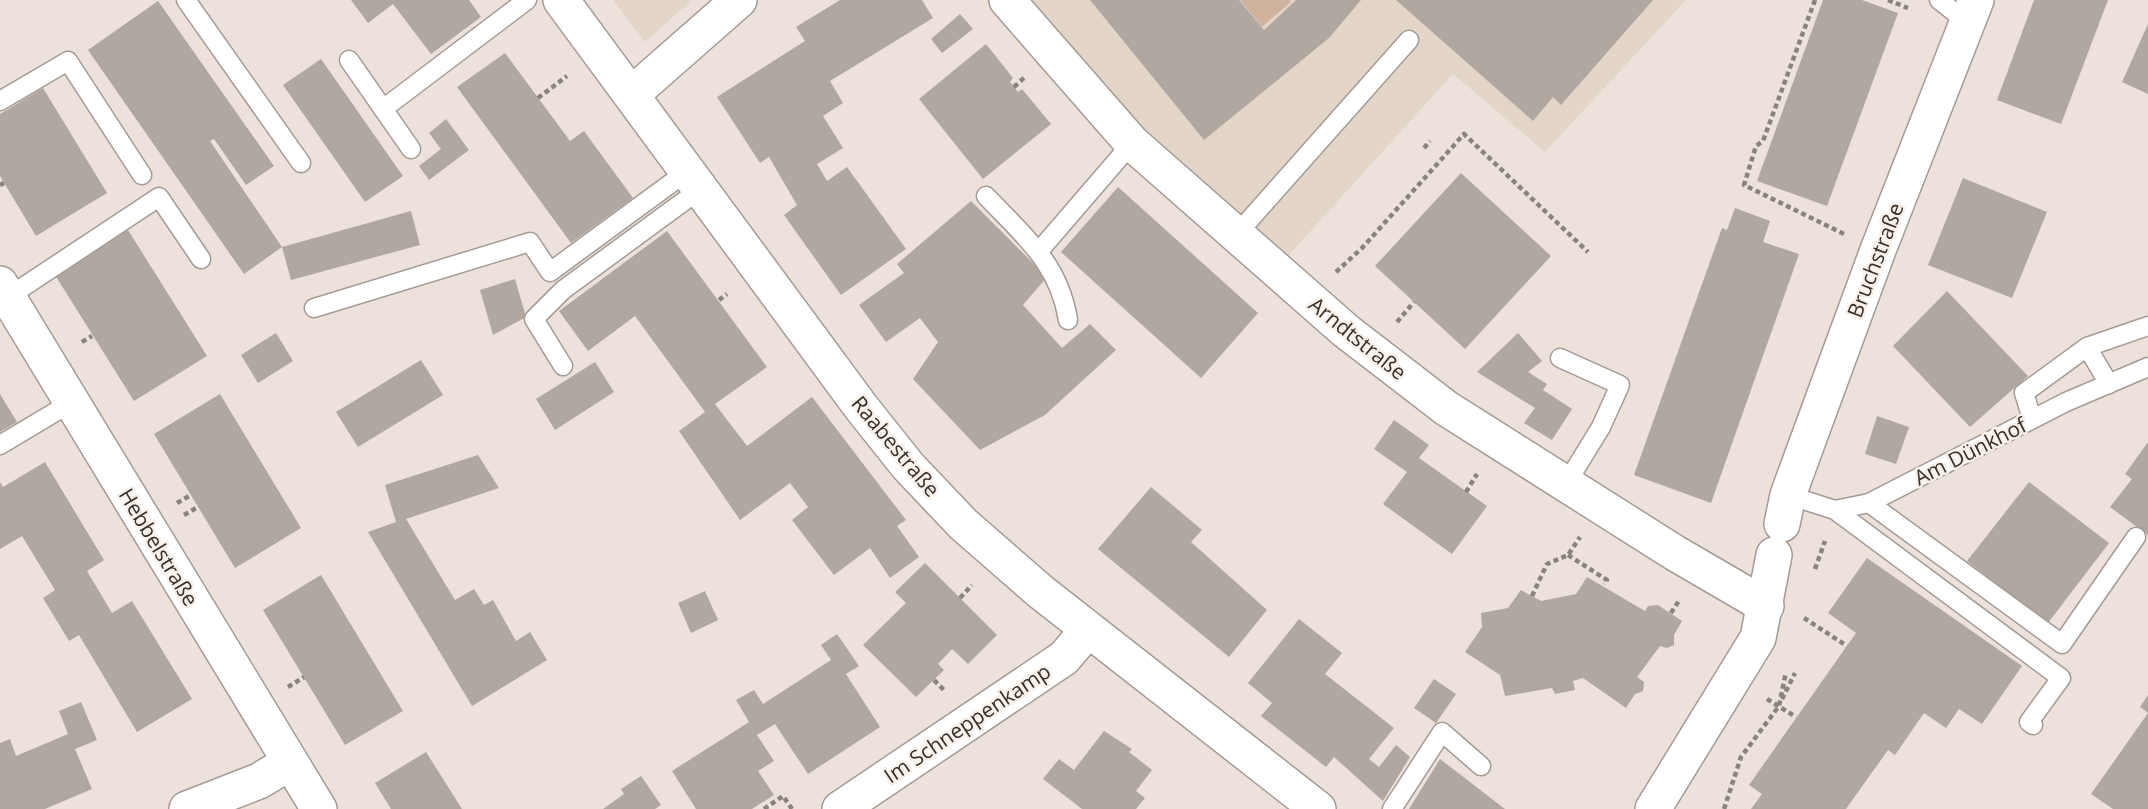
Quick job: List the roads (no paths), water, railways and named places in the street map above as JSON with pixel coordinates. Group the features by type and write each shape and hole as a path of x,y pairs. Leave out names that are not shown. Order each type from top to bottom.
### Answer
{"street":[{"name":"Raabestraße","path":"561,0 861,407 908,466 963,524 1087,631 1318,809"},
{"path":"632,94 739,0"},
{"name":"Arndtstraße","path":"1007,0 1132,143 1346,331 1446,408 1766,606"},
{"name":"Bruchstraße","path":"1653,809 1758,638 1781,524 1878,250 1971,11"},
{"name":"Hebbelstraße","path":"4,290 319,809"},
{"name":"Im Schneppenkamp","path":"840,809 1064,658 1087,631"},
{"path":"187,809 259,781 289,762"}],"lane":[{"path":"186,0 301,163"},
{"path":"383,109 527,0"},
{"path":"1939,0 1971,11"},
{"path":"1236,235 1409,40"},
{"path":"349,60 411,149"},
{"path":"0,101 68,61 142,175"},
{"path":"1039,251 1132,143"},
{"path":"314,308 530,242 550,272 695,179"},
{"path":"563,366 534,319 563,290 695,179"},
{"path":"986,196 1039,251 1059,281 1068,320"},
{"path":"4,290 159,197 201,259"},
{"path":"2032,419 2024,393 2087,347 2148,326"},
{"path":"2087,347 2109,384"},
{"path":"1560,358 1620,385 1601,426 1566,484"},
{"name":"Am Dünkhof","path":"1781,524 1869,503 2032,419 2148,367"},
{"path":"0,445 72,401"},
{"path":"1869,503 2062,644 2136,537"},
{"path":"1835,510 2061,678 2029,722 2033,725"},
{"path":"1392,809 1442,732 1481,766"}]}
